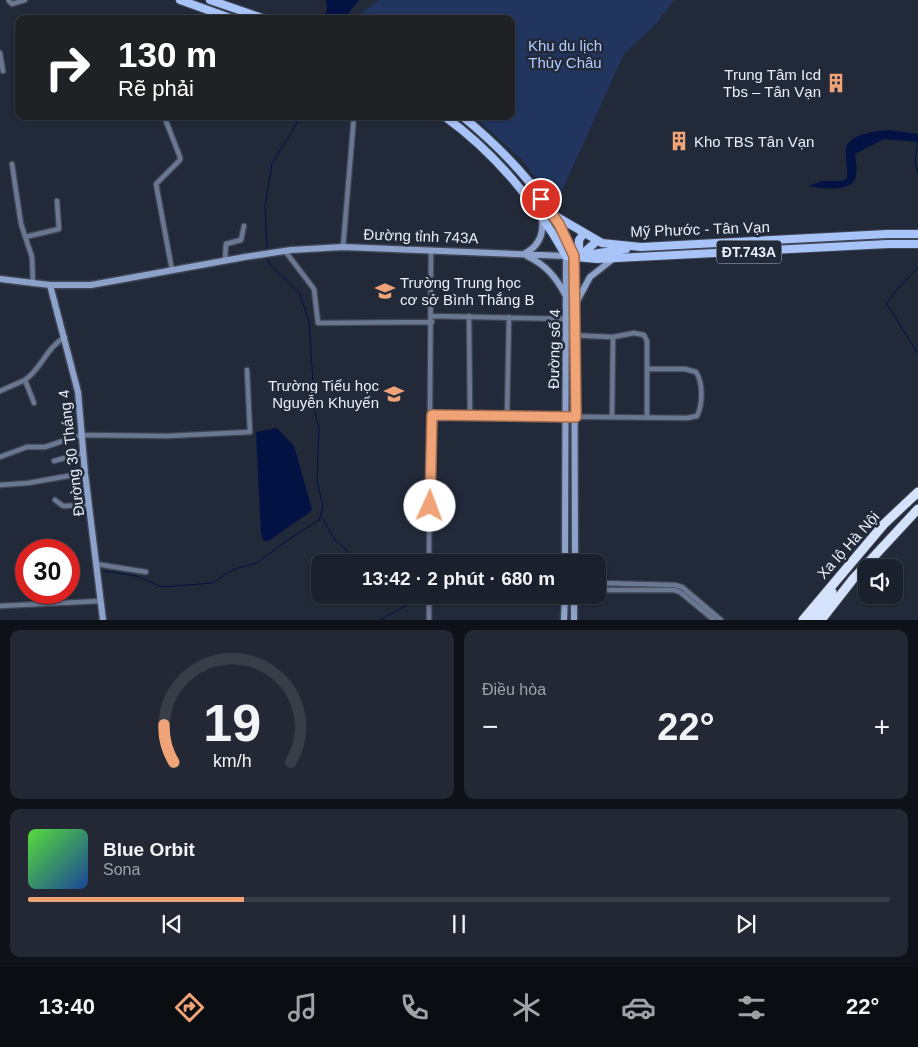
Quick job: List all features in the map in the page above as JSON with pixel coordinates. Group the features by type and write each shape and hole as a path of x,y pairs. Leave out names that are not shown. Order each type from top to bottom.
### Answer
{"highway":[{"name":"Xa lộ Hà Nội","path":"803,620 884,524 918,492"},
{"name":"Xa lộ Hà Nội","path":"811,620 858,561 918,497"},
{"name":"Xa lộ Hà Nội","path":"821,620 853,579 918,509"},
{"name":"Xa lộ Hà Nội","path":"876,559 918,515"},
{"name":"Xa lộ Hà Nội","path":"831,607 839,601 858,579"}],"main road":[{"path":"180,0 222,15"},
{"path":"210,0 253,15"},
{"path":"449,120 504,170 573,256"},
{"name":"Mỹ Phước - Tân Vạn","path":"466,120 518,169 563,231 573,256 614,258 918,244"},
{"path":"464,132 471,124"},
{"name":"Mỹ Phước - Tân Vạn","path":"552,214 597,240 610,245 641,247 918,234"},
{"path":"573,256 584,233"},
{"path":"573,256 597,240"},
{"name":"Đường tỉnh 743A","path":"573,256 592,251 641,247"}],"street":[{"path":"9,1 12,4 25,0"},
{"path":"0,53 3,71"},
{"path":"166,120 180,156 180,160 156,184 172,270"},
{"path":"343,247 354,120"},
{"path":"12,164 16,196 32,257 33,284"},
{"path":"25,236 59,229 57,201"},
{"path":"542,218 543,229 539,242 523,255 545,267 559,283 567,297"},
{"path":"219,246 241,240 244,226"},
{"path":"225,260 226,244"},
{"name":"Đường tỉnh 743A","path":"225,260 274,252 343,247 573,256"},
{"path":"429,554 432,415 431,250"},
{"path":"285,251 314,289 318,324 432,322"},
{"name":"Đường số 4","path":"565,554 567,297 573,256"},
{"name":"Đường số 4","path":"573,256 576,335 574,554"},
{"path":"575,304 590,277 614,258"},
{"name":"ĐT.743A","path":"0,279 33,284 91,285 225,260"},
{"name":"Đường 30 Tháng 4","path":"50,285 78,392 85,473 103,620"},
{"path":"432,316 567,319"},
{"path":"469,316 470,416"},
{"path":"507,416 509,317"},
{"path":"567,335 613,337 634,333 644,335 647,341 647,418"},
{"path":"612,417 613,337"},
{"path":"0,391 25,380 39,369 53,346 65,338"},
{"path":"432,415 647,418 687,418 697,416 700,410 700,380 696,372 685,368 647,369"},
{"path":"0,457 27,447 45,447 81,435 168,436 250,432 247,370"},
{"path":"25,380 34,403"},
{"path":"54,462 84,453"},
{"path":"0,485 28,483 85,473"},
{"path":"54,500 63,506 89,504"},
{"path":"96,564 146,572"},
{"path":"606,583 674,587 714,620"},
{"path":"606,590 682,587 721,620"},
{"path":"0,606 101,601"},
{"path":"429,604 429,620"},
{"path":"564,620 565,604"},
{"path":"574,604 574,620"}],"green space":[{"name":"Khu du lịch Thủy Châu","path":"379,0 674,0 656,24 624,54 555,206 525,163 478,120 515,120 515,15 359,15"}],"shaded area":[{"path":"326,0 359,0 347,15 325,15"},
{"path":"889,130 918,134 918,142 884,139 855,154 856,173 852,183 841,188 808,186 822,181 842,181 847,178 846,150 851,140 863,134"},
{"path":"277,428 294,446 312,509 270,540 264,541 261,534 256,432"}],"waterway":[{"path":"267,251 265,207 272,164 299,120"},
{"path":"918,139 915,163 918,174"},
{"path":"104,571 136,576 162,587 213,583 225,574 238,568 257,563 286,541 319,520 323,507 317,480 319,429 315,413 309,321 299,292 269,264 267,257"},
{"path":"918,267 897,289 887,304 918,354"},
{"path":"321,516 335,540 351,554"},
{"path":"380,620 408,604"}],"place":[{"name":"Trung Tâm Icd Tbs – Tân Vạn","path":"836,83"},
{"name":"Kho TBS Tân Vạn","path":"679,141"},
{"name":"Trường Trung học cơ sở Bình Thắng B","path":"385,291"},
{"name":"Trường Tiểu học Nguyễn Khuyến","path":"394,394"}],"route":[{"path":"430,506 432,415 576,417 574,256 559,224 541,199"}]}
